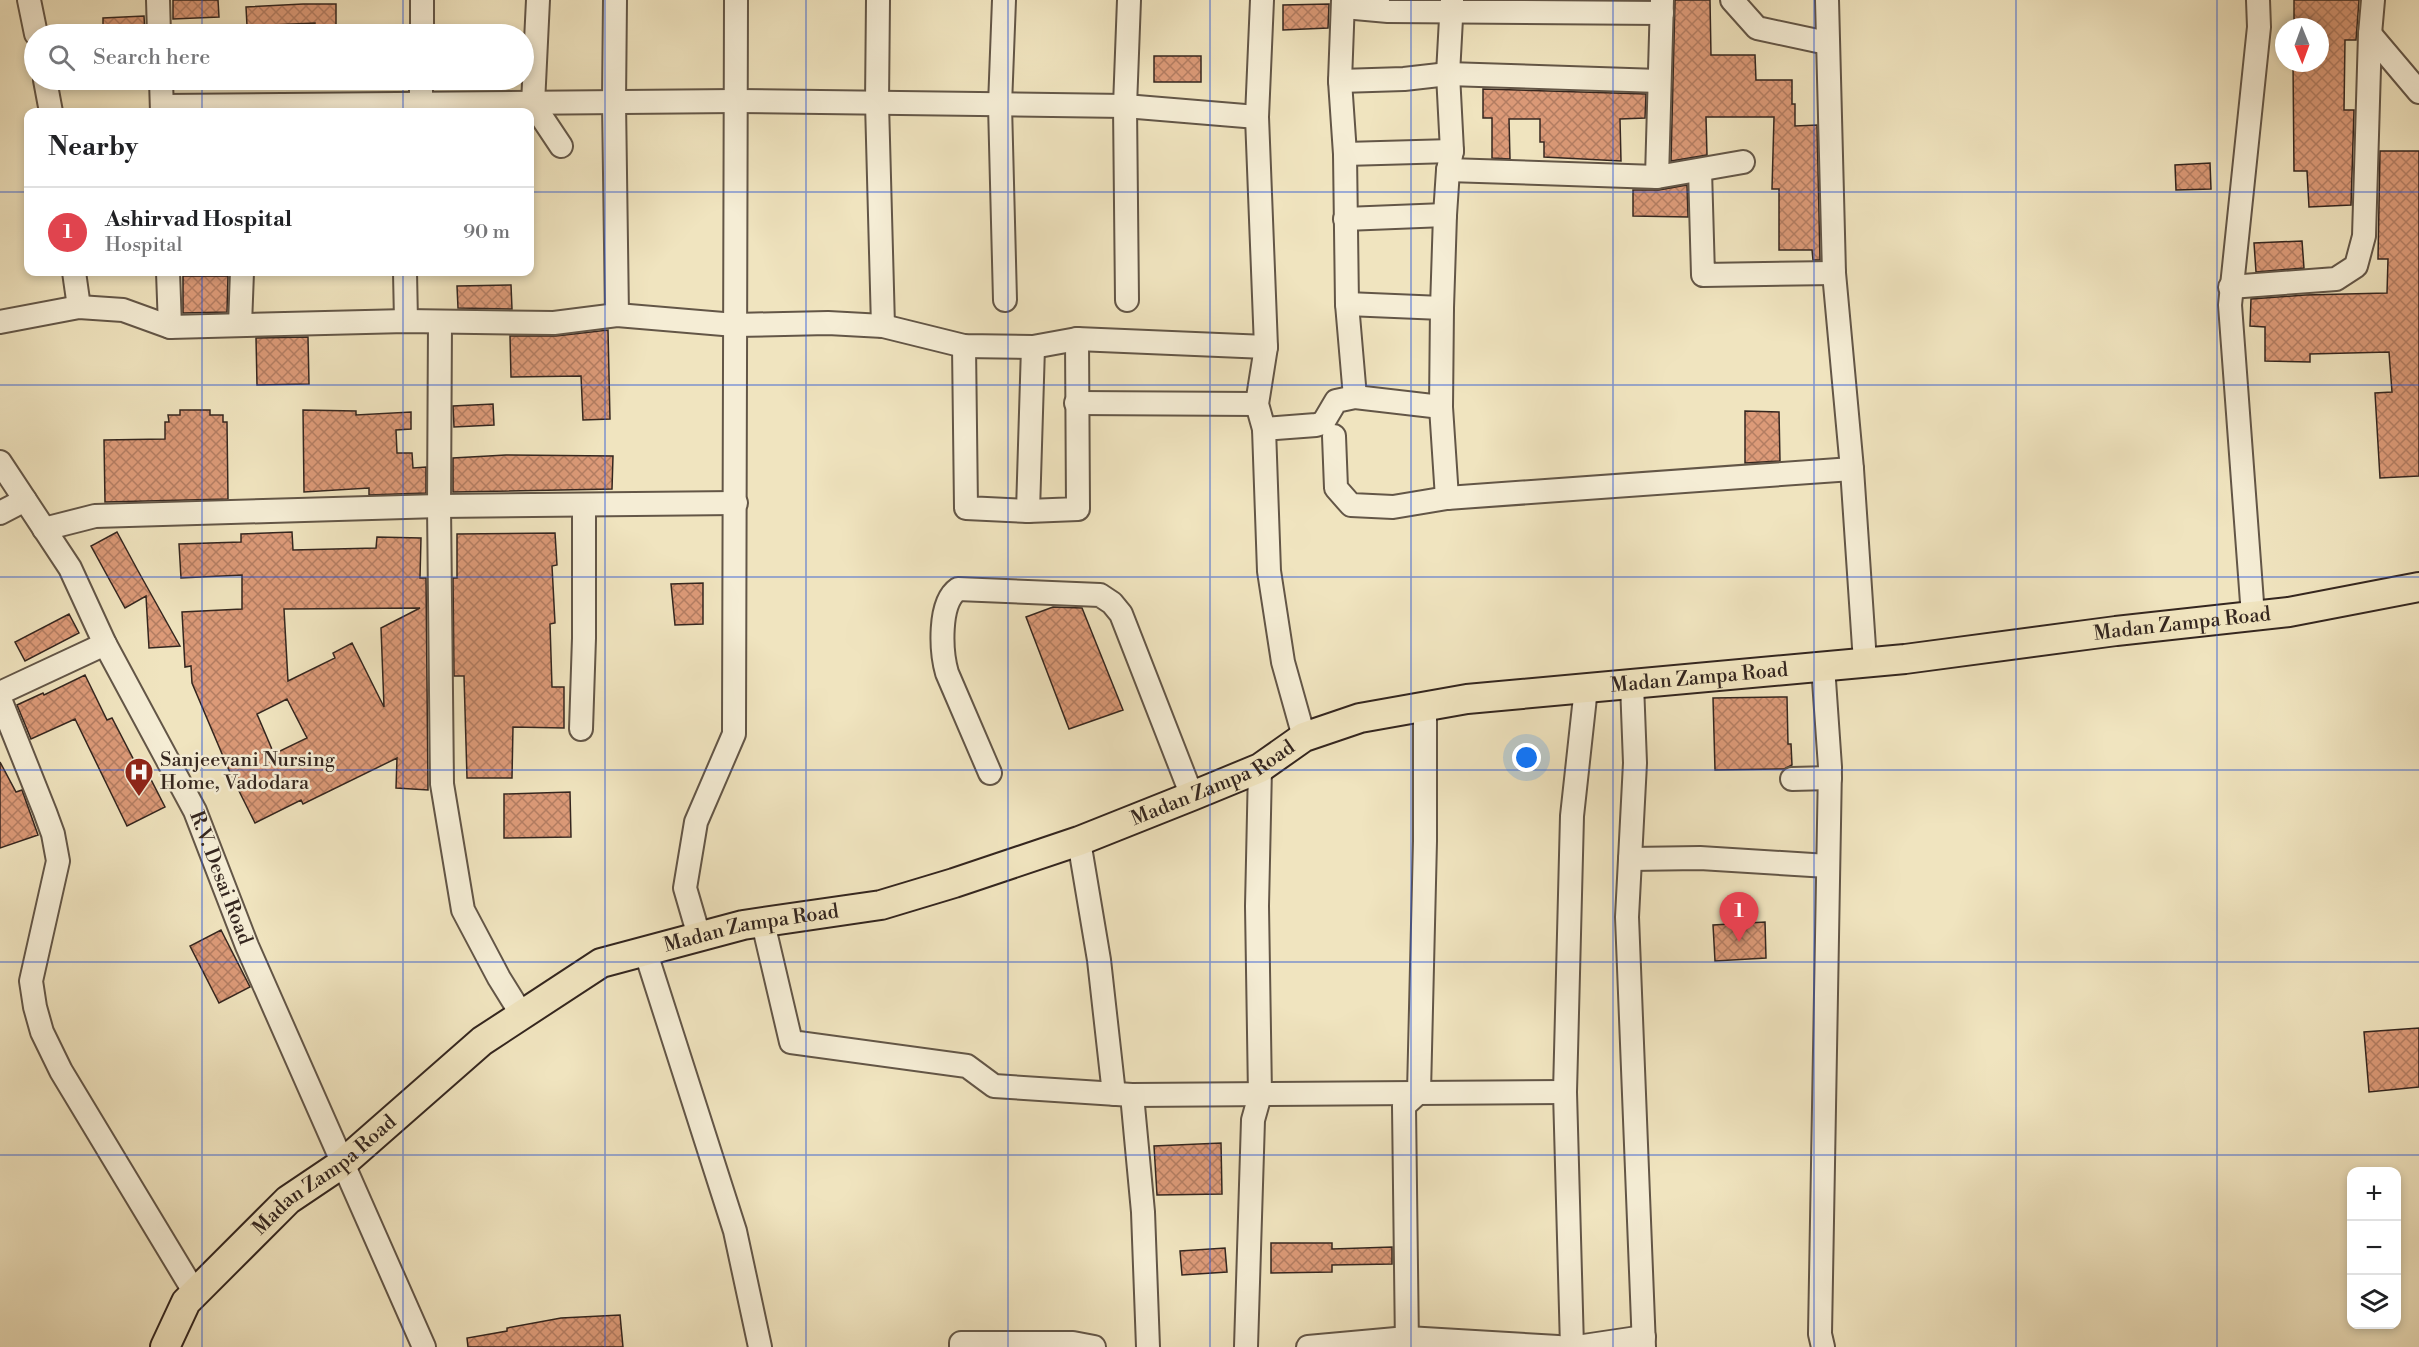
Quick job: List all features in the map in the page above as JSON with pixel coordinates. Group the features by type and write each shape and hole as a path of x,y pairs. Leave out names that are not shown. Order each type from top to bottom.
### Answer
{"main road":[{"name":"Madan Zampa Road","path":"165,1347 186,1302 288,1200 339,1155 482,1041 601,963 699,936 763,923 881,905 1079,842 1260,768 1304,737 1360,718 1467,699 1864,662 2289,612 2419,587"}],"street":[{"path":"29,0 34,24"},
{"path":"158,0 159,24"},
{"path":"422,0 422,24"},
{"path":"534,82 538,0"},
{"path":"615,0 617,315"},
{"path":"699,936 685,888 696,822 734,734 736,0"},
{"path":"879,0 878,103 883,326"},
{"path":"1004,0 1000,105 1005,300"},
{"path":"1127,300 1125,106 1129,0"},
{"path":"1262,0 1257,117 1266,347 1257,404 1264,429 1269,571 1283,662 1304,737"},
{"path":"1732,0 1757,28 1827,43"},
{"path":"1827,0 1834,273 1852,469 1864,662"},
{"path":"2253,616 2230,287 2259,27 2258,0"},
{"path":"2230,287 2336,279 2356,266 2364,236 2373,0"},
{"path":"1355,397 1347,304 1346,154 1340,81 1343,4 1388,11 1451,5 1662,7 1657,177"},
{"path":"1447,498 1441,407 1445,215 1450,160 1448,74 1451,5"},
{"path":"2370,34 2419,92"},
{"path":"1340,81 1404,79 1448,74 1659,81"},
{"path":"47,90 50,108"},
{"path":"161,90 162,108"},
{"path":"410,107 417,90"},
{"path":"534,90 533,103 561,146"},
{"path":"328,108 736,101 1125,106 1257,117"},
{"path":"1346,154 1657,177 1743,162"},
{"path":"1700,170 1703,275 1834,273"},
{"path":"1345,219 1445,215"},
{"path":"75,276 79,307"},
{"path":"168,276 170,327"},
{"path":"240,325 242,276"},
{"path":"405,276 406,321"},
{"path":"1347,304 1442,308"},
{"path":"0,322 79,307 123,310 170,327 406,321 554,323 617,315 735,325 828,323 883,326 963,346 1033,347 1077,339 1266,347"},
{"path":"440,322 442,784 463,910 499,978 522,1015"},
{"path":"963,346 966,508 1028,511 1078,509 1077,339"},
{"path":"1028,511 1033,347"},
{"path":"1264,429 1323,423 1335,401 1355,397 1441,407"},
{"path":"1076,402 1257,404"},
{"path":"1334,436 1336,488 1351,505 1393,507 1447,498 1852,469"},
{"name":"R.V. Desai Road","path":"0,462 70,568 105,644 195,811 247,946 424,1347"},
{"path":"0,513 25,500"},
{"path":"44,529 95,516 439,506 736,503"},
{"path":"581,729 584,505"},
{"path":"990,773 947,673 943,656 945,606 951,594 958,590 1100,595 1112,603 1121,614 1192,796"},
{"path":"0,693 105,644"},
{"path":"1823,666 1830,778 1820,1334 1823,1347"},
{"path":"1577,1347 1644,1342 1627,917 1635,763 1632,684"},
{"path":"1572,1347 1565,1092 1572,816 1586,688"},
{"path":"0,699 45,812 58,861 31,981 42,1032 61,1071 195,1293"},
{"path":"1407,1343 1404,1106 1419,1092 1425,841 1425,706"},
{"path":"1246,1347 1253,1120 1260,1095 1257,906 1260,768"},
{"path":"1792,779 1830,778"},
{"path":"1079,842 1143,1212 1148,1347"},
{"path":"1630,860 1700,858 1828,866"},
{"path":"763,923 791,1042 967,1066 994,1086 1123,1094 1565,1092"},
{"path":"645,950 735,1231 760,1347"},
{"path":"962,1347 961,1343 1080,1346"},
{"path":"1308,1347 1407,1343 1558,1347"}],"building":[{"path":"173,0 218,0 219,17 173,19"},
{"path":"1675,0 1710,0 1711,55 1755,55 1756,80 1792,80 1795,126 1817,125 1820,260 1813,260 1812,250 1779,250 1779,189 1772,189 1774,117 1706,117 1707,155 1671,161"},
{"path":"2294,0 2359,0 2356,40 2345,40 2344,110 2354,110 2351,205 2309,207 2307,171 2294,171 2293,72 2329,72 2329,18 2294,18"},
{"path":"336,4 336,24 247,24 246,7"},
{"path":"1329,4 1328,28 1283,30 1283,5"},
{"path":"144,16 144,24 103,24 103,18"},
{"path":"1154,56 1201,56 1201,82 1154,82"},
{"path":"1483,89 1646,94 1645,118 1620,119 1621,161 1544,157 1544,142 1540,142 1540,119 1509,119 1510,159 1492,158 1492,118 1483,118"},
{"path":"2380,151 2419,151 2419,476 2380,478 2375,393 2392,392 2389,352 2310,354 2310,362 2265,361 2265,327 2250,326 2251,299 2387,293 2388,259 2378,259"},
{"path":"2210,163 2211,189 2176,190 2175,165"},
{"path":"1687,185 1688,217 1633,216 1633,190 1659,190"},
{"path":"2302,241 2304,268 2256,272 2254,243"},
{"path":"183,276 228,276 227,312 183,313"},
{"path":"511,285 512,309 458,308 457,286"},
{"path":"608,330 610,419 583,420 581,376 511,377 510,336 556,336"},
{"path":"308,337 309,384 257,385 256,338"},
{"path":"493,404 494,425 454,427 453,406"},
{"path":"180,410 210,410 210,415 223,415 223,422 227,422 228,499 105,502 104,440 165,439 165,422 169,422 168,415 180,415"},
{"path":"303,410 356,411 356,415 411,412 411,429 396,430 397,453 412,453 413,468 426,467 426,493 369,495 369,488 304,492"},
{"path":"1745,411 1779,412 1780,461 1745,463"},
{"path":"506,455 613,456 612,489 453,492 453,458"},
{"path":"117,532 180,646 149,648 146,596 125,608 91,546"},
{"path":"292,532 293,550 376,548 377,537 421,538 420,578 426,578 428,790 396,788 397,758 303,804 301,800 255,823 231,775 192,683 191,666 185,667 182,612 242,609 242,575 181,578 179,544 241,542 241,534","holes":["420,608 381,628 384,707 352,643 333,653 335,658 288,681 284,609","287,699 307,738 274,754 257,714"]},
{"path":"555,533 557,565 552,566 555,623 550,624 552,687 564,687 564,728 513,727 512,778 467,778 464,676 454,676 453,578 457,578 457,534"},
{"path":"703,583 703,624 675,625 671,584"},
{"path":"1053,607 1082,608 1123,710 1069,729 1026,617"},
{"path":"69,614 79,633 25,661 15,642"},
{"path":"85,675 107,720 112,718 138,768 144,766 165,807 127,826 75,719 31,739 17,705"},
{"path":"1787,697 1788,744 1791,744 1792,765 1784,769 1715,770 1713,698"},
{"path":"0,762 16,792 22,790 38,835 0,848"},
{"path":"570,792 571,837 504,838 504,794"},
{"path":"1765,922 1766,958 1715,961 1713,925"},
{"path":"221,930 250,987 219,1003 190,946"},
{"path":"2419,1028 2419,1087 2369,1092 2364,1032"},
{"path":"1221,1143 1222,1194 1157,1195 1154,1146"},
{"path":"1271,1243 1332,1243 1332,1249 1392,1247 1392,1264 1332,1265 1332,1272 1271,1273"},
{"path":"1225,1248 1227,1272 1182,1275 1180,1251"},
{"path":"620,1315 623,1347 468,1347 467,1338 507,1331 507,1328 561,1318"}],"place":[{"name":"Sanjeevani Nursing Home, Vadodara","path":"139,798"},
{"name":"Ashirvad Hospital","path":"1739,942"}]}
